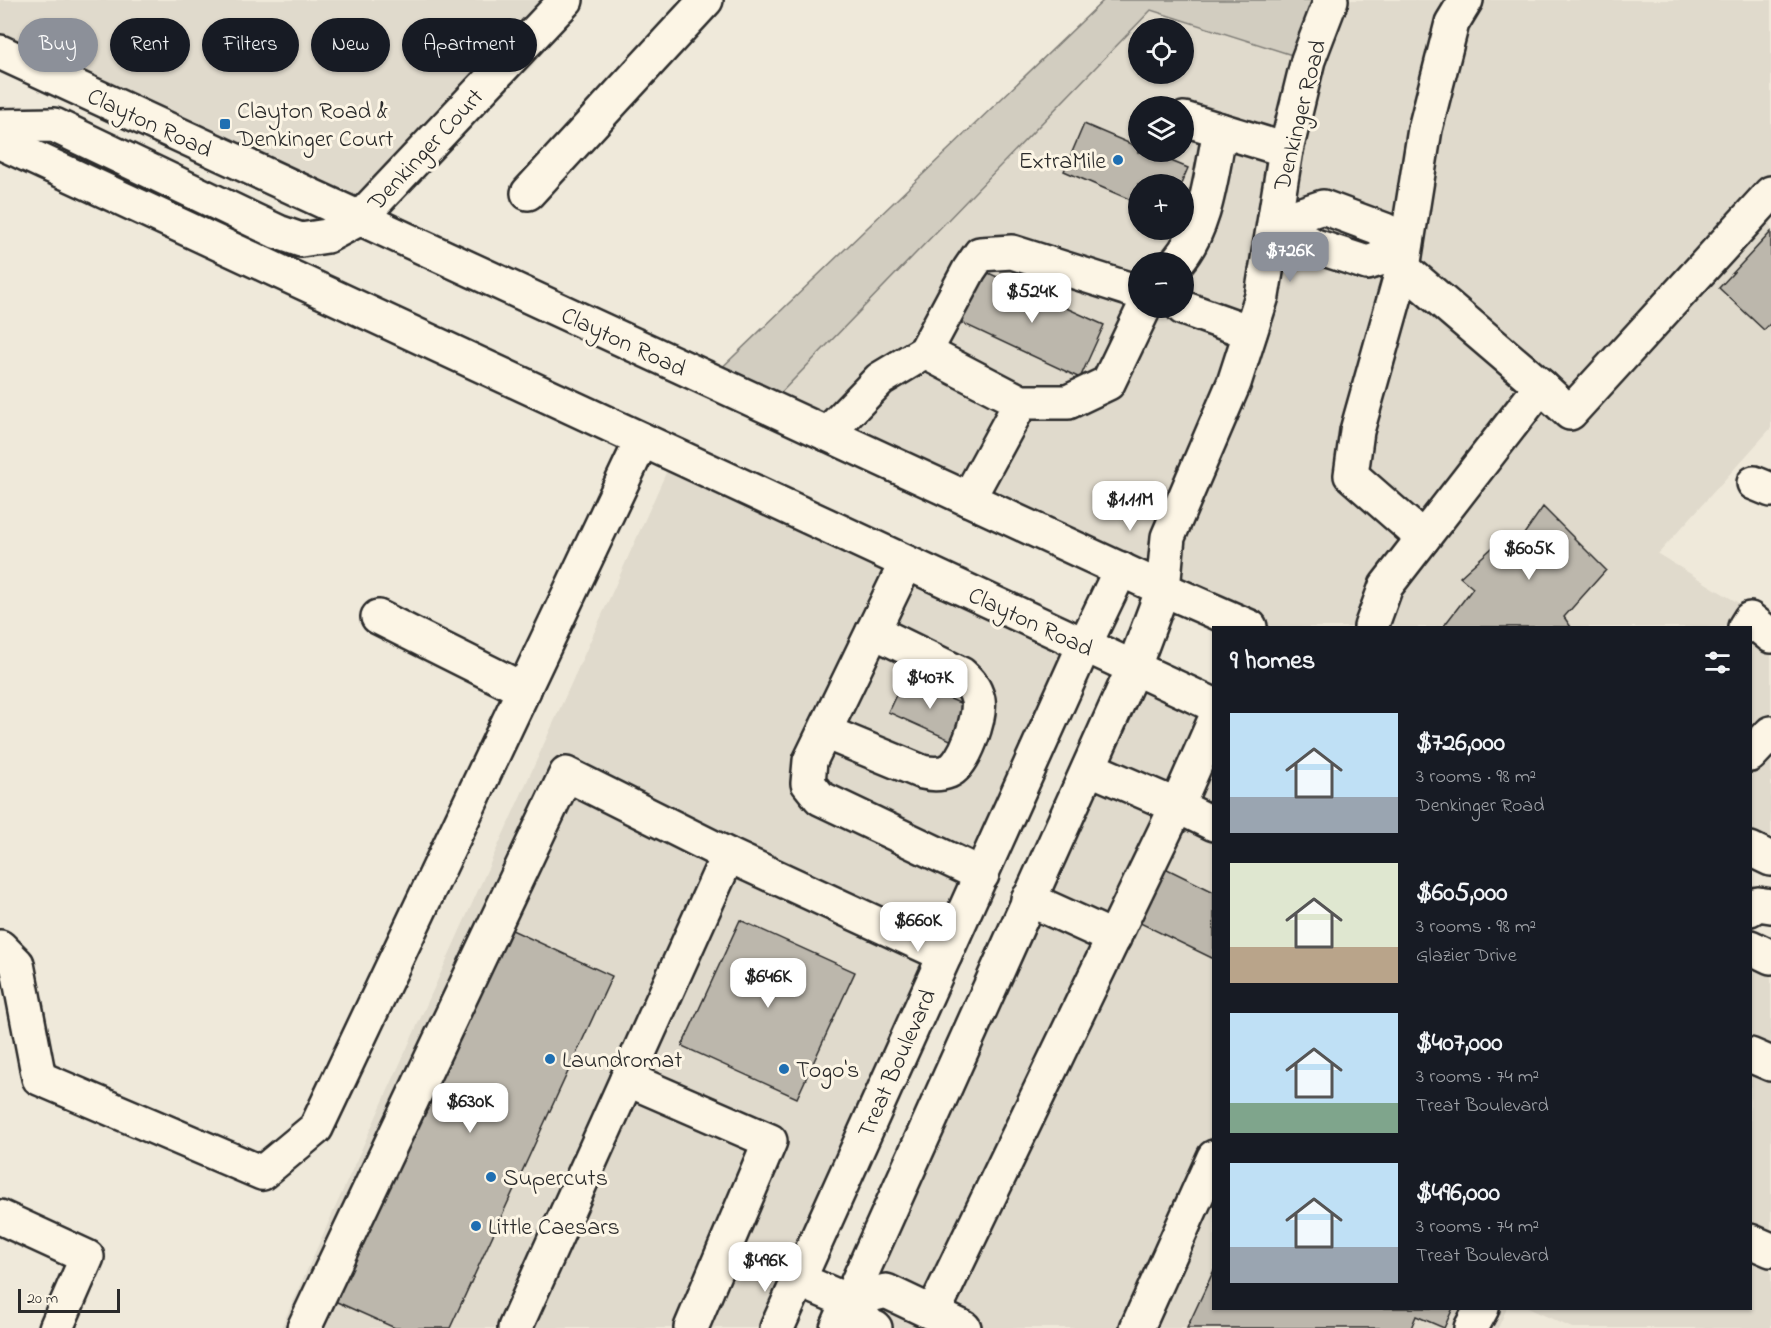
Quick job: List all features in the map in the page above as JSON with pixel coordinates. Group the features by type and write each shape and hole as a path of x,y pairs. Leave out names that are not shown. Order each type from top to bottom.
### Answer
{"main road":[{"name":"Denkinger Court","path":"0,126 54,125 278,232 301,240 327,236 359,219 566,0"},
{"path":"528,193 706,0"},
{"name":"Denkinger Road","path":"1162,589 1168,537 1234,383 1262,296 1286,150 1308,60 1331,0"},
{"path":"1423,538 1351,475 1357,431 1425,129 1452,23 1466,0"},
{"name":"Clayton Road","path":"0,52 1162,589 1248,626"},
{"path":"1194,122 1286,150"},
{"path":"1186,252 1204,210 1220,130"},
{"name":"Clayton Road","path":"0,142 1212,704"},
{"path":"1275,223 1323,207 1385,230 1396,262 1570,412 1771,193"},
{"path":"827,434 880,380 925,352 980,254 1012,252 1128,289"},
{"path":"1194,312 1251,332"},
{"path":"925,352 1021,402 1068,402 1108,383 1139,318"},
{"path":"1371,626 1386,586 1541,386"},
{"path":"968,499 1021,402"},
{"path":"0,947 17,964 39,1078 262,1173 316,1128 642,440"},
{"path":"1121,569 1168,537"},
{"path":"906,563 810,761 808,783 820,798 982,875"},
{"name":"Treat Boulevard","path":"777,1328 1084,646 1121,569"},
{"path":"842,1315 1133,669 1162,589"},
{"path":"378,616 524,690"},
{"path":"1746,626 1750,619 1771,636"},
{"path":"825,732 922,772 935,774 951,770 962,758 978,717 978,702 973,684 961,674 873,631"},
{"path":"933,1313 1177,806 1212,727"},
{"path":"1089,768 1212,823"},
{"path":"304,1328 566,774 728,855 945,955"},
{"path":"1752,850 1771,859"},
{"path":"515,1328 728,855"},
{"path":"1029,899 1114,938"},
{"path":"1752,908 1758,904 1771,906"},
{"path":"1752,948 1771,957"},
{"path":"1752,1056 1771,1064"},
{"path":"627,1079 770,1142 692,1328"},
{"path":"1137,1328 1212,1161"},
{"path":"0,1217 87,1257 56,1328"},
{"path":"1752,1242 1771,1250"},
{"path":"799,1280 842,1315 875,1328"},
{"path":"842,1315 886,1291 964,1328"},
{"path":"1472,1328 1481,1310"}],"shaded area":[{"path":"0,0 566,0 537,31 537,18 402,18 402,72 498,72 359,219 45,72 98,72 98,18 18,18 18,59 0,51"},
{"path":"1104,0 1331,0 1308,60 1194,24 1194,18 1176,18 1151,10 1143,18 1128,18 1128,34 767,407 709,380"},
{"path":"1331,0 1771,0 1771,428 1658,554 1771,623 1771,859 1752,850 1752,626 1248,626 767,407 1128,34 1128,84 1194,84 1194,24 1308,60"},
{"path":"1151,10 1176,18 1143,18"},
{"path":"674,455 1084,646 777,1328 281,1328"},
{"path":"1133,669 1212,705 1212,1310 1506,1310 1498,1328 837,1328 1027,947 1089,768"},
{"path":"1752,947 1771,956 1771,1328 1572,1328 1532,1310 1752,1310"}],"building":[{"name":"ExtraMile","path":"1084,124 1128,143 1128,162 1173,162 1188,168 1185,174 1128,174 1128,199 1064,171"},
{"path":"1771,232 1771,323 1764,330 1719,288"},
{"path":"984,271 1104,325 1080,378 960,322"},
{"path":"1543,507 1606,570 1564,617 1570,626 1444,626 1473,588 1460,577 1493,547 1505,561"},
{"path":"904,678 973,709 957,743 888,712"},
{"path":"1161,866 1212,891 1212,958 1134,920"},
{"path":"740,920 855,972 797,1098 682,1046"},
{"path":"499,924 612,976 450,1328 395,1328 328,1298"},
{"path":"1212,1274 1212,1310 1452,1310 1444,1328 1416,1316 1411,1328 1187,1328"}],"place":[{"name":"Clayton Road & Denkinger Court","path":"225,124"},
{"name":"ExtraMile","path":"1118,160"},
{"name":"Laundromat","path":"550,1059"},
{"name":"Togo's","path":"784,1069"},
{"name":"Supercuts","path":"491,1177"},
{"name":"Little Caesars","path":"476,1226"}]}
